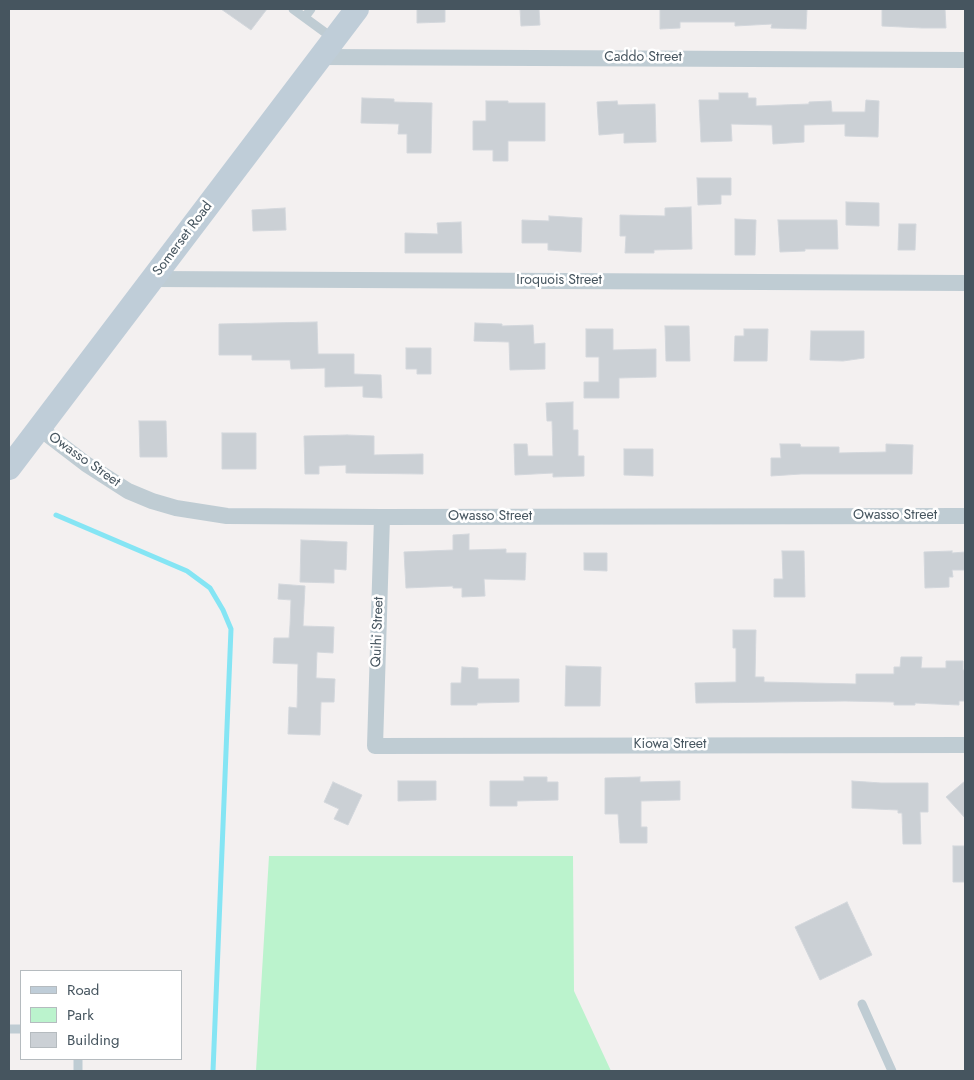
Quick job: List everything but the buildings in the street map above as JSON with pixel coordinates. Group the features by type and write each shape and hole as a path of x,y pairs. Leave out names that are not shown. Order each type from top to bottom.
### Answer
{"main road":[{"name":"Somerset Road","path":"9,468 357,9"}],"street":[{"name":"Caddo Street","path":"327,48 965,60"},
{"name":"Iroquois Street","path":"153,279 965,284"},
{"name":"Owasso Street","path":"39,428 106,478 136,494 176,508 227,516 965,516"},
{"name":"Quihi Street","path":"375,746 382,517"},
{"name":"Kiowa Street","path":"375,746 965,745"}],"lane":[{"path":"293,9 305,17 327,48"},
{"path":"305,17 311,9"},
{"path":"862,1004 892,1071"}],"green space":[{"path":"269,856 573,856 574,991 611,1071 256,1071"}],"waterway":[{"path":"56,515 187,571 210,588 223,610 231,629 213,1071"}]}
